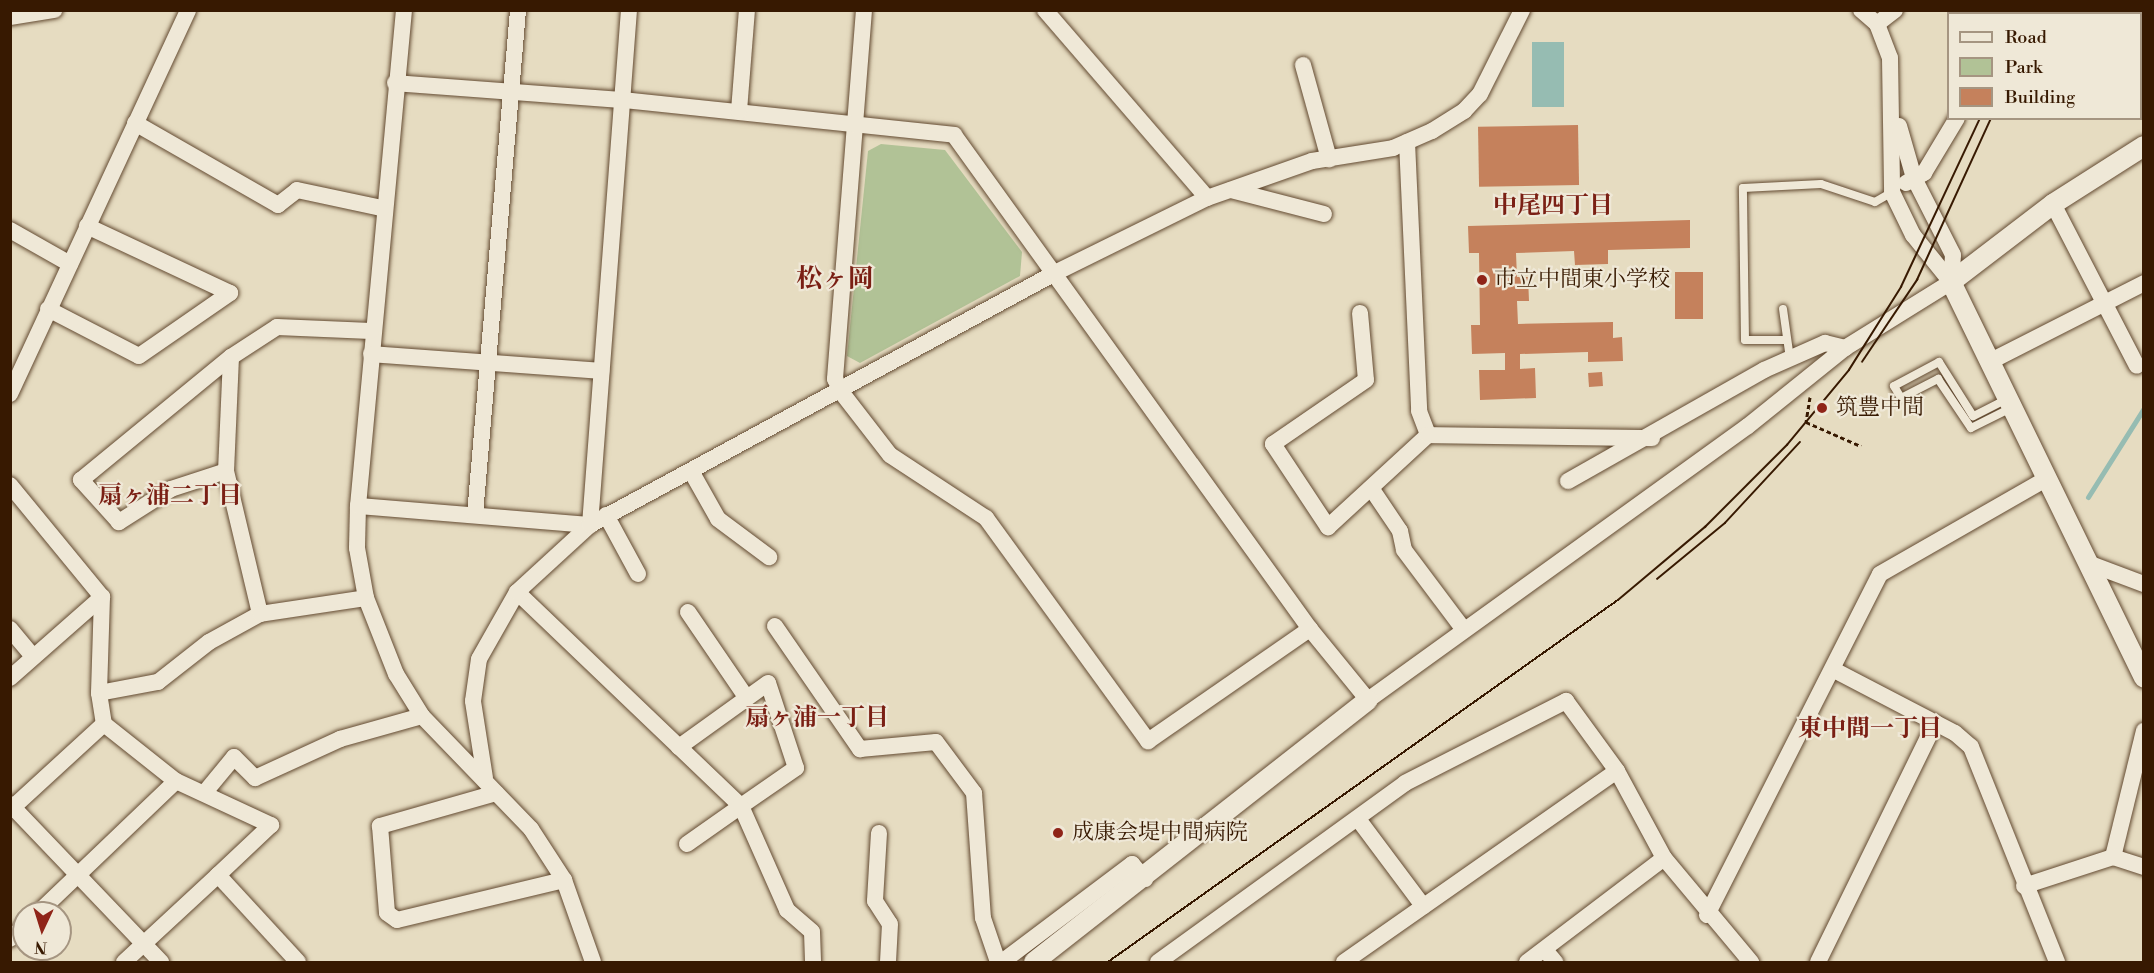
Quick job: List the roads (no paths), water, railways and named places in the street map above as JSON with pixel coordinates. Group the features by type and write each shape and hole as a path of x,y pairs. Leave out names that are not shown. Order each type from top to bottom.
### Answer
{"street":[{"path":"10,17 54,10"},
{"path":"10,394 188,10"},
{"path":"404,10 382,208 358,506 357,548 366,598 396,674 422,716 442,742 484,778 531,829 564,880 593,963"},
{"path":"475,515 518,10"},
{"path":"590,525 629,10"},
{"path":"739,111 747,10"},
{"path":"864,10 835,379 842,393 890,455 986,518 1148,741 1310,629"},
{"path":"1045,10 1207,198"},
{"path":"1861,10 1877,24 1890,58 1892,192 1913,235 1951,282 2144,677"},
{"path":"1877,24 1895,10"},
{"path":"484,778 473,701 479,659 517,592 590,525 842,393 1055,273 1207,198 1329,159 1407,142 1472,103 1519,12"},
{"path":"1303,65 1329,159"},
{"path":"395,83 623,100 954,135 1310,629 1368,699"},
{"path":"1892,93 1914,178 1953,255 1951,282"},
{"path":"1892,192 1924,173 1956,120"},
{"path":"135,123 278,205 297,190 382,208"},
{"path":"1407,142 1419,411 1428,435"},
{"path":"1034,963 1145,879 1368,699 1748,426 1845,348 1951,282 2053,204 2144,146"},
{"path":"1231,190 1324,213"},
{"path":"2053,204 2137,366"},
{"path":"48,309 139,356 230,292 87,226"},
{"path":"10,230 70,264"},
{"path":"1989,362 2144,283"},
{"path":"1360,313 1366,380 1273,444 1328,527 1428,435 1652,438"},
{"path":"226,471 171,489 119,522 81,480 231,357 277,327 372,332"},
{"path":"1568,481 1652,438 1790,359 1825,343 1845,348"},
{"path":"371,354 601,371"},
{"path":"231,357 226,471 260,614"},
{"path":"691,471 718,519 769,557"},
{"path":"1707,915 1881,574 2046,479"},
{"path":"10,485 102,597 99,693 104,724 176,781 206,791 271,825 123,963"},
{"path":"1371,489 1400,531 1404,550 1464,630"},
{"path":"358,506 590,525"},
{"path":"606,515 638,574"},
{"path":"2088,563 2144,584"},
{"path":"517,592 741,806 787,910 813,932 813,963"},
{"path":"10,678 102,597"},
{"path":"99,693 158,682 209,642 260,614 366,598"},
{"path":"688,612 746,697"},
{"path":"775,626 860,748 936,742 974,793 983,918 1000,963 1132,864 1145,879"},
{"path":"10,629 33,656"},
{"path":"1834,670 1935,723 1971,747 2024,885 2057,963"},
{"path":"679,747 768,683 796,768 687,844"},
{"path":"1158,963 1405,783 1566,701 1617,771 1665,858 1707,915 1752,963"},
{"path":"206,791 234,757 255,778 340,739 422,716"},
{"path":"1818,963 1935,723"},
{"path":"104,724 11,807 79,874 161,963"},
{"path":"2113,857 2144,731"},
{"path":"1344,963 1617,771"},
{"path":"51,901 176,781"},
{"path":"496,793 380,826 387,913 397,920 564,880"},
{"path":"1358,819 1423,906"},
{"path":"879,832 874,901 890,924 888,963"},
{"path":"2024,885 2113,857 2144,867"},
{"path":"1527,963 1550,956 1665,858"},
{"path":"218,875 298,963"}],"lane":[{"path":"1784,340 1745,340 1743,188 1821,184 1875,202 1892,192"},
{"path":"1783,309 1784,340 1790,359"},
{"path":"1939,362 1973,416 2009,403 1971,428 1938,380 1901,398 1894,386 1939,362"}],"water":[{"path":"1532,42 1564,42 1564,107 1532,107"}],"waterway":[{"path":"2088,497 2144,408"}],"tram line":[{"path":"1108,962 1618,600 1705,527 1787,445 1849,370 1901,287 1979,120"},
{"path":"1862,362 1917,280 1990,120"},
{"path":"1657,579 1725,523 1800,442"}],"place":[{"name":"市立中間東小学校","path":"1482,280"},
{"name":"筑豊中間","path":"1822,408"},
{"name":"成康会堤中間病院","path":"1058,833"}],"district":[{"name":"中尾四丁目","path":"1553,207"},
{"name":"松ヶ岡","path":"835,280"},
{"name":"扇ヶ浦二丁目","path":"170,497"},
{"name":"扇ヶ浦一丁目","path":"817,719"},
{"name":"東中間一丁目","path":"1870,730"}]}
